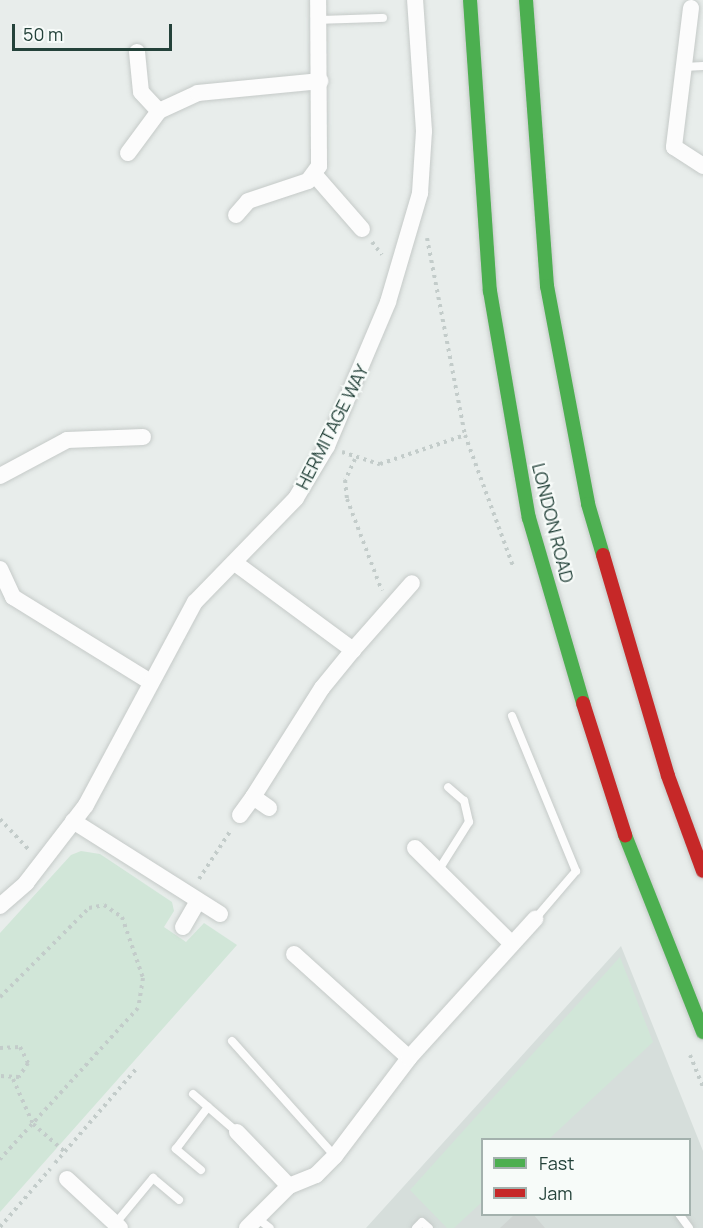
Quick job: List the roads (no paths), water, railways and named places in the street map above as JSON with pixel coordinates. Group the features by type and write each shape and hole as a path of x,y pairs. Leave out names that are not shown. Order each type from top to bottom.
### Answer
{"highway":[{"name":"LONDON ROAD","path":"470,0 490,291 530,518 609,793 703,1032"},
{"path":"526,0 548,286 588,504 668,776 703,871"}],"street":[{"path":"236,215 248,201 294,188 314,174 322,133 318,0"},
{"name":"HERMITAGE WAY","path":"0,906 43,861 73,821 195,602 296,498 327,446 376,334 411,230 424,131 415,0"},
{"path":"691,8 674,147 703,166"},
{"path":"137,52 141,92 159,111"},
{"path":"128,153 159,111 198,93 320,81"},
{"path":"314,174 362,229"},
{"path":"0,476 67,440 143,437"},
{"path":"235,563 353,650"},
{"path":"2,577 14,597 149,681"},
{"path":"240,815 322,688 412,583"},
{"path":"253,797 269,808"},
{"path":"73,821 220,914"},
{"path":"415,848 512,944"},
{"path":"183,927 194,898"},
{"path":"258,1225 289,1186 316,1175 335,1156 361,1118 409,1058 535,919"},
{"path":"294,954 409,1058"},
{"path":"237,1132 289,1186"},
{"path":"67,1179 113,1225"}],"lane":[{"path":"318,20 383,18"},
{"path":"684,67 703,66"},
{"path":"512,716 576,871 535,919"},
{"path":"438,871 469,822 465,801 448,786"},
{"path":"231,1041 335,1156"},
{"path":"193,1094 237,1132"},
{"path":"201,1170 176,1149 208,1107"},
{"path":"113,1225 153,1178 179,1200"},
{"path":"416,1228 422,1221 429,1228"}]}
